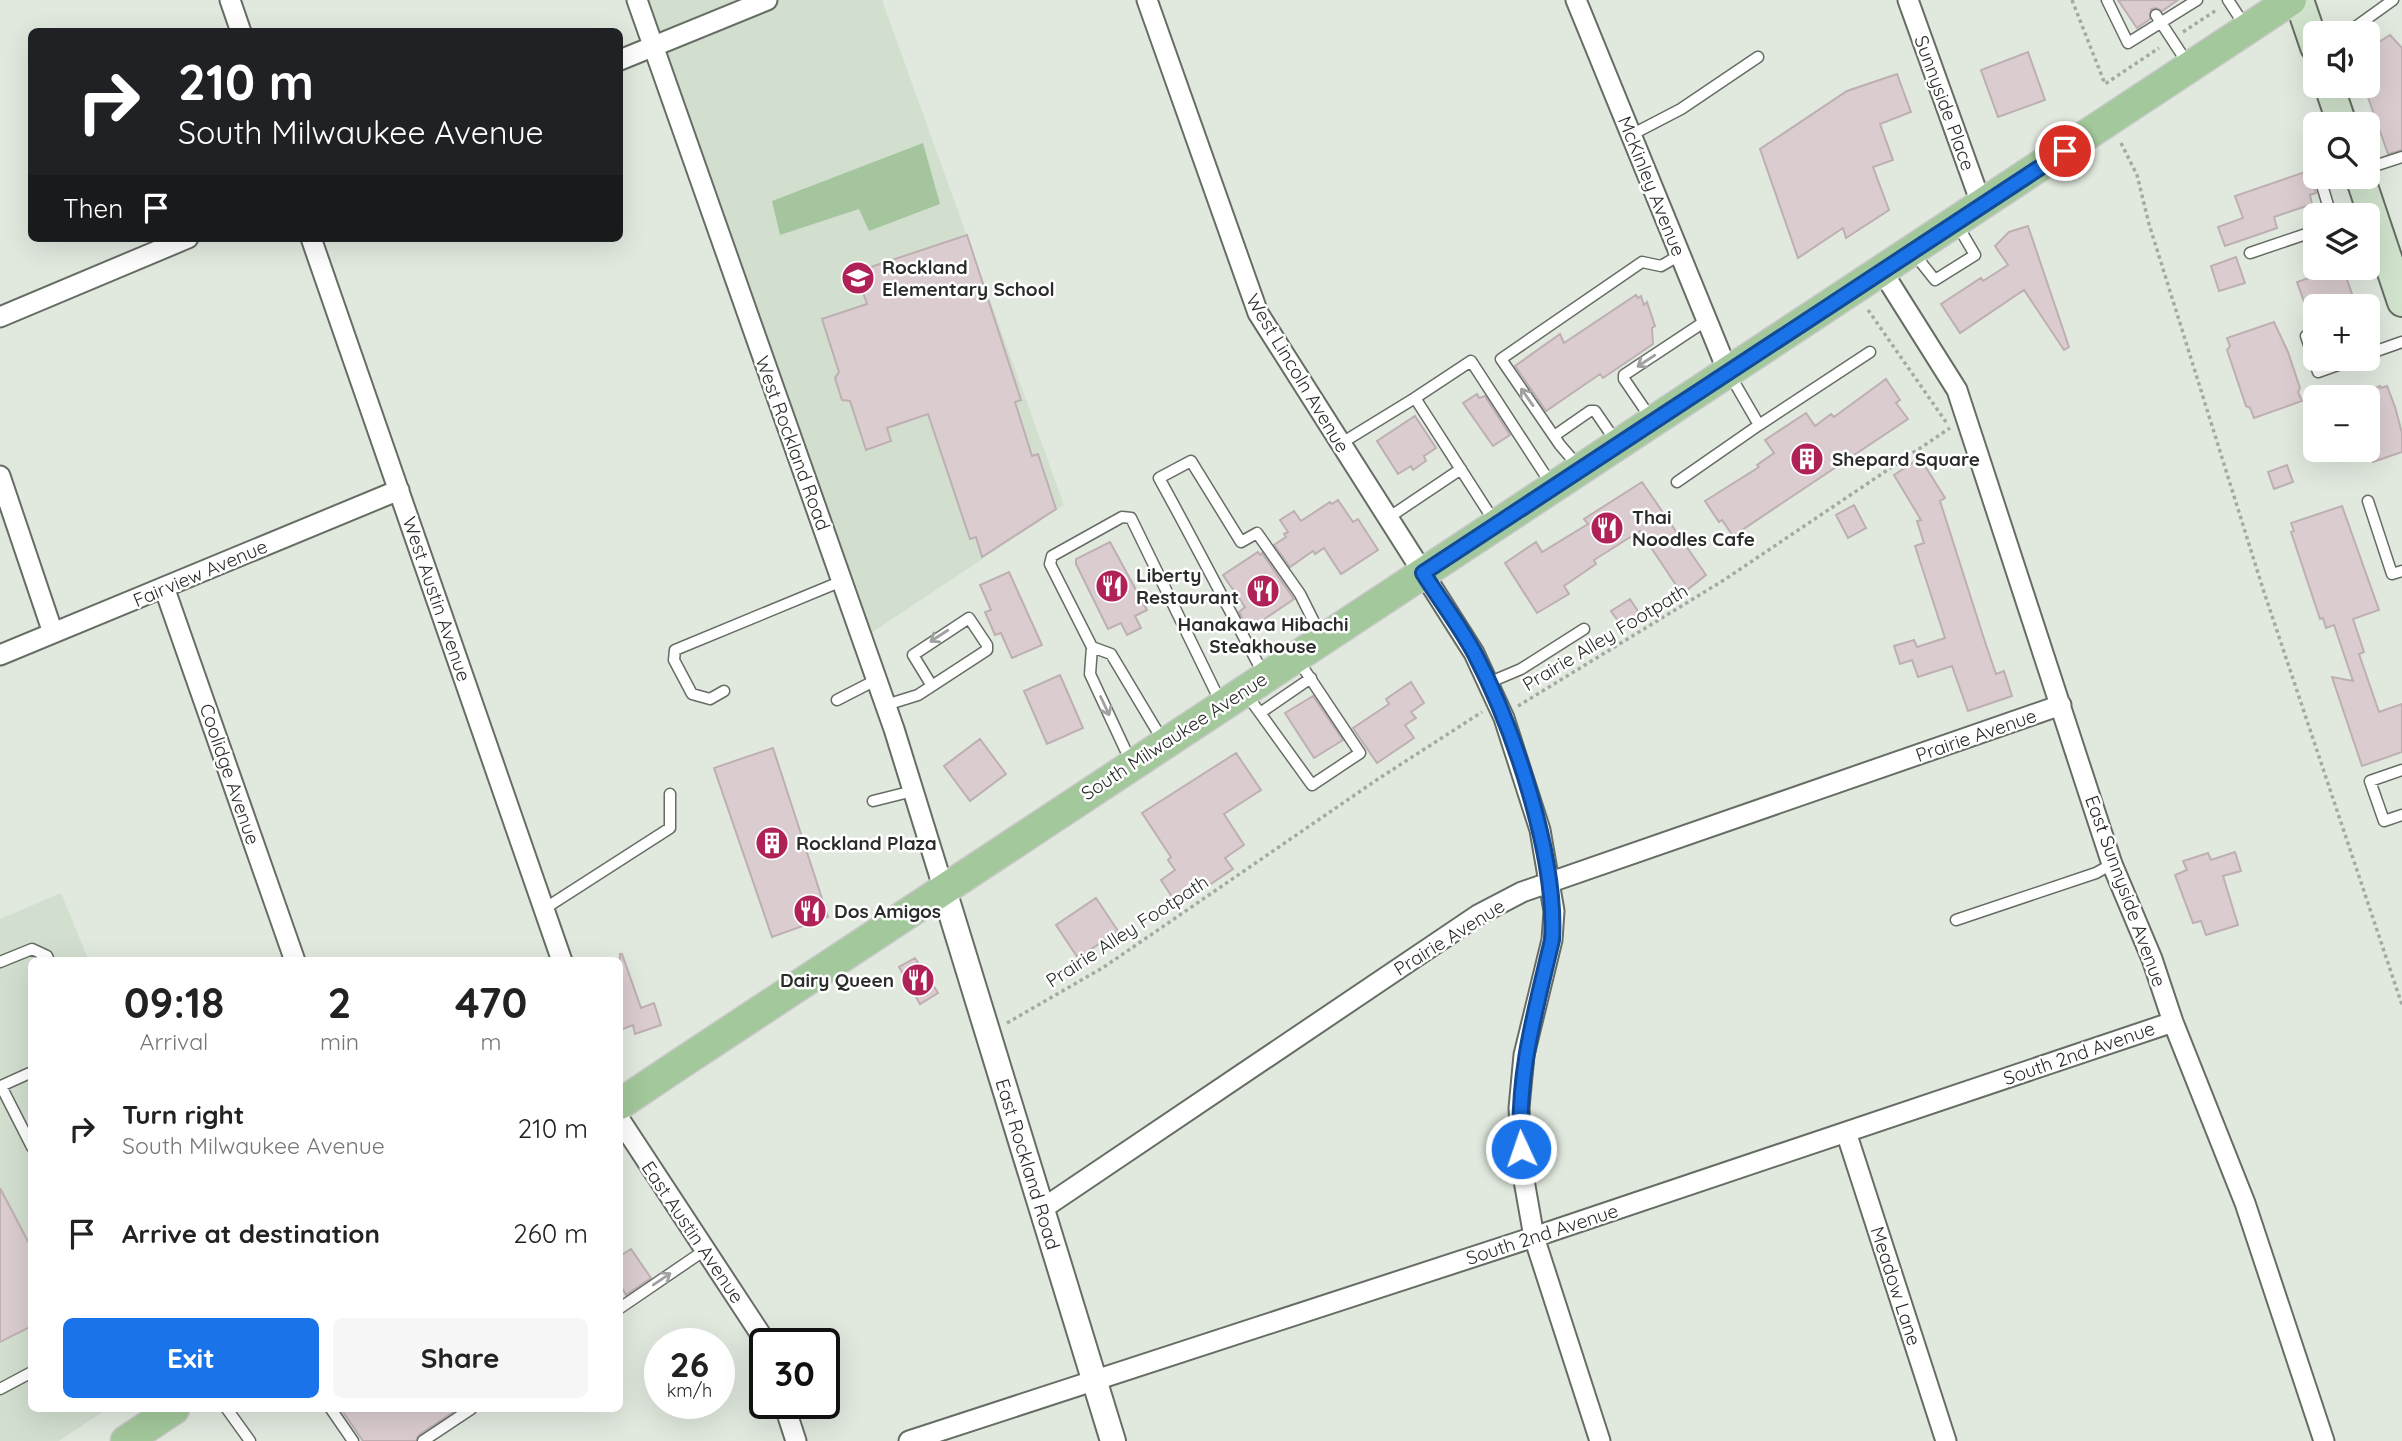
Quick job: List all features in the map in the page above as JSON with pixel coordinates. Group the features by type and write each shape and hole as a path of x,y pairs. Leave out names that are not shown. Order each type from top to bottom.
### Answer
{"main road":[{"name":"South Milwaukee Avenue","path":"623,1102 943,887 1164,743 1303,667 1322,639 2291,0"},
{"path":"2299,0 2306,21"},
{"path":"2380,247 2402,302"},
{"path":"127,1441 170,1412"}],"street":[{"path":"230,0 240,28"},
{"name":"West Rockland Road","path":"637,0 886,705 943,887"},
{"path":"623,59 766,0"},
{"name":"West Lincoln Avenue","path":"1147,0 1258,313 1474,653 1497,703 1540,830 1554,911 1552,940 1524,1055 1519,1108 1522,1169 1534,1237 1600,1441"},
{"name":"McKinley Avenue","path":"1577,0 1728,372"},
{"name":"Sunnyside Place","path":"1908,0 1982,206"},
{"path":"0,317 178,242"},
{"name":"West Austin Avenue","path":"312,242 561,957"},
{"name":"East Sunnyside Avenue","path":"1882,271 1957,390 2112,864 2152,959 2173,1022 2245,1203 2324,1441"},
{"path":"0,476 53,633"},
{"name":"Fairview Avenue","path":"0,655 399,490"},
{"name":"Coolidge Avenue","path":"164,587 294,957"},
{"name":"Prairie Avenue","path":"1042,1209 1478,915 1522,892 2062,705"},
{"name":"East Rockland Road","path":"943,887 1113,1441"},
{"name":"South 2nd Avenue","path":"909,1441 1534,1237 2173,1022"},
{"name":"East Austin Avenue","path":"623,1125 756,1328"},
{"name":"Meadow Lane","path":"1846,1132 1947,1441"},
{"path":"789,1419 796,1441"}],"lane":[{"path":"2107,0 2128,43 2145,27 2179,6 2197,0"},
{"path":"2228,0 2247,30"},
{"path":"2364,21 2393,0"},
{"path":"2159,19 2191,67"},
{"path":"1631,135 1681,109 1758,57"},
{"path":"2380,164 2402,157"},
{"path":"2249,253 2303,235"},
{"path":"1580,469 1502,361 1503,357 1642,262 1661,266 1680,255"},
{"path":"1653,421 1624,379 1624,375 1707,320"},
{"path":"2380,350 2402,342"},
{"path":"1677,482 1870,352"},
{"path":"1340,444 1471,361 1553,487"},
{"path":"1728,372 1759,425"},
{"path":"1415,398 1496,525"},
{"path":"1554,436 1595,411 1618,444"},
{"path":"1247,696 1228,608 1214,576 1159,478 1191,461 1241,542 1257,533 1300,594 1322,639"},
{"path":"1388,518 1461,469"},
{"path":"2368,501 2392,574 2402,571"},
{"path":"1132,764 1090,674 1092,647 1049,559 1127,515 1131,518 1247,696 1310,783 1315,784 1361,751 1303,667"},
{"path":"724,691 710,699 692,694 674,660 675,650 842,581"},
{"path":"886,705 918,695 932,686 987,650 987,645 970,618 914,653 914,658 932,686"},
{"path":"1488,683 1521,669 1584,629"},
{"path":"1092,647 1111,654 1164,743"},
{"path":"836,700 877,680"},
{"path":"2402,770 2370,781 2384,821 2402,815"},
{"path":"873,801 913,791"},
{"path":"544,909 670,828 670,794"},
{"path":"1956,920 2096,873 2112,864"},
{"path":"0,962 32,949 47,957"},
{"path":"28,1074 1,1085 28,1139"},
{"path":"623,1306 705,1250"},
{"path":"0,1389 28,1374"},
{"path":"229,1412 250,1441"},
{"path":"333,1412 353,1441"},
{"path":"423,1441 466,1412"}],"path":[{"path":"2072,0 2105,84"},
{"path":"2120,141 2137,175 2149,224 2259,576 2402,1006"},
{"name":"Prairie Alley Footpath","path":"1007,1023 1104,967 1378,779 1497,703 1515,707 1596,660 1724,580 1950,428 1867,308"}],"shaded area":[{"name":"Rockland Elementary School","path":"636,0 882,0 1064,505 862,639"},
{"path":"61,893 87,957 28,957 28,1412 102,1412 59,1441 0,1441 0,919"}],"green space":[{"path":"923,143 940,204 869,231 859,209 780,235 772,201"}],"building":[{"path":"2118,0 2178,0 2162,11 2151,9 2150,19 2137,28"},
{"path":"2390,35 2402,48 2402,150 2388,154 2380,131 2380,112 2373,112 2368,98 2380,98 2380,41"},
{"path":"2028,52 2045,100 1998,117 1981,70"},
{"path":"1897,74 1911,112 1880,124 1893,160 1873,167 1889,210 1846,238 1843,228 1798,258 1760,149 1847,91"},
{"path":"2303,173 2303,189 2315,189 2316,193 2310,195 2312,203 2303,203 2303,207 2274,217 2277,228 2225,246 2218,227 2243,218 2235,196"},
{"path":"2028,226 2069,347 2064,350 2024,290 1960,333 1941,304 1981,278 1983,281 2008,265 1995,246 2009,232"},
{"name":"Rockland Elementary School","path":"967,235 1021,400 1015,402 1032,456 1038,454 1056,509 982,557 976,537 970,539 928,414 887,428 891,441 866,450 850,401 842,400 835,378 839,372 822,319 867,304 856,272"},
{"path":"2236,257 2245,283 2219,291 2211,266"},
{"path":"2347,280 2352,294 2303,294 2303,299 2297,282"},
{"path":"1636,295 1638,298 1641,296 1644,305 1647,302 1655,326 1652,328 1653,344 1603,378 1600,374 1546,411 1515,366 1560,334 1564,343"},
{"path":"2274,322 2288,352 2302,401 2254,418 2250,408 2246,406 2227,350 2230,346 2227,338"},
{"name":"Shepard Square","path":"1886,379 1900,400 1896,403 1908,419 1733,536 1722,520 1719,522 1705,501 1759,467 1757,465 1774,453 1765,440 1806,413 1815,426 1831,414 1834,417"},
{"path":"2380,386 2387,386 2395,407 2402,433 2402,452 2380,460"},
{"path":"1477,394 1479,398 1485,396 1510,435 1493,446 1463,403"},
{"path":"1415,416 1436,448 1424,456 1426,461 1413,470 1411,466 1398,474 1377,441"},
{"path":"1920,458 1945,498 1940,501 1986,645 1996,674 2004,671 2012,696 1968,711 1952,666 1918,677 1912,660 1900,664 1894,646 1914,640 1917,647 1945,638 1915,546 1924,543 1917,521 1921,520 1894,475"},
{"path":"2287,465 2293,482 2274,489 2268,472"},
{"path":"1642,482 1706,575 1682,594 1640,531 1594,560 1596,564 1564,586 1569,594 1537,613 1505,563 1536,542 1542,552 1588,524 1584,519"},
{"path":"1338,500 1353,522 1358,519 1378,550 1341,574 1324,548 1315,554 1313,551 1290,567 1274,545 1286,537 1284,534 1288,532 1280,520 1294,511 1301,521 1330,502 1332,504"},
{"path":"1854,505 1866,528 1848,538 1836,515"},
{"path":"2342,506 2379,610 2353,619 2364,652 2359,654 2379,712 2402,704 2402,752 2362,766 2332,677 2353,681 2334,625 2326,628 2323,618 2320,619 2291,532 2294,531 2291,523"},
{"name":"Liberty Restaurant","path":"1110,542 1147,610 1135,616 1141,628 1127,635 1121,623 1108,629 1076,564 1076,559"},
{"name":"Hanakawa Hibachi Steakhouse","path":"1258,552 1260,555 1262,553 1294,599 1254,626 1252,623 1247,627 1239,612 1245,607 1223,575"},
{"path":"1009,572 1042,645 1012,658 1001,633 995,635 985,612 991,610 980,585"},
{"path":"1630,599 1641,616 1623,628 1611,611"},
{"path":"1060,675 1083,728 1047,744 1024,691"},
{"path":"1411,682 1424,703 1411,712 1416,718 1405,725 1414,738 1377,763 1353,728 1389,704 1386,699"},
{"path":"1313,696 1343,740 1314,758 1285,713"},
{"path":"980,739 1006,774 970,801 944,766"},
{"name":"Rockland Plaza","path":"773,748 828,917 772,937 714,768"},
{"path":"1236,753 1261,790 1224,814 1244,845 1225,858 1233,869 1178,906 1161,880 1175,870 1168,860 1171,857 1142,813"},
{"path":"2235,852 2241,871 2223,876 2238,925 2206,935 2201,921 2193,923 2175,875 2187,870 2183,861 2208,853 2211,860"},
{"path":"1096,898 1118,931 1078,958 1056,925"},
{"path":"622,954 641,1008 654,1003 661,1025 635,1034 633,1025 623,1029 623,957 620,957"},
{"name":"Dairy Queen","path":"915,958 938,993 920,1004 899,967"},
{"path":"0,1188 28,1241 28,1328 0,1342"},
{"path":"631,1249 651,1278 626,1295 623,1290 623,1254"},
{"path":"343,1412 454,1412 419,1435 416,1441 363,1441"}],"place":[{"name":"Rockland Elementary School","path":"858,278"},
{"name":"Shepard Square","path":"1807,459"},
{"name":"Thai Noodles Cafe","path":"1607,528"},
{"name":"Liberty Restaurant","path":"1112,586"},
{"name":"Hanakawa Hibachi Steakhouse","path":"1263,591"},
{"name":"Rockland Plaza","path":"772,843"},
{"name":"Dos Amigos","path":"810,911"},
{"name":"Dairy Queen","path":"918,980"}],"route":[{"path":"1521,1149 1519,1108 1524,1055 1552,940 1554,911 1540,830 1504,718 1474,653 1423,573 2065,151"}]}
